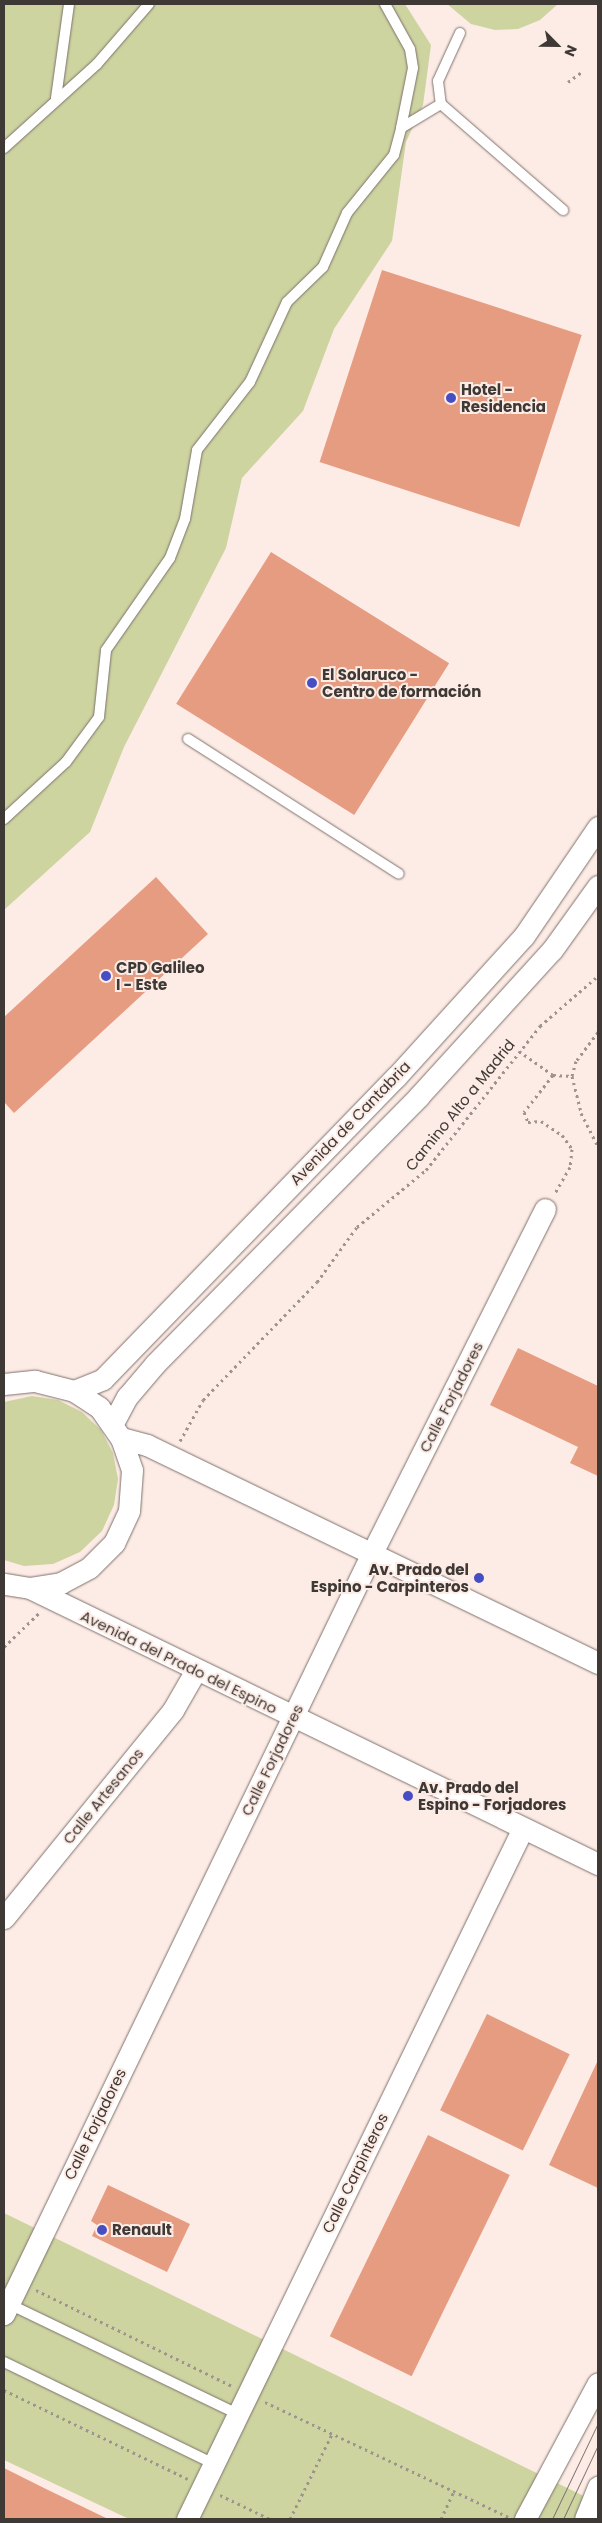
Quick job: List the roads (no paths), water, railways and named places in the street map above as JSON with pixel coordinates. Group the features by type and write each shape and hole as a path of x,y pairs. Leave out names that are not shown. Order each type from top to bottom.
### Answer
{"street":[{"name":"Avenida de Cantabria","path":"74,1391 102,1378 396,1076 524,936 598,827"},
{"name":"Avenida de Cantabria","path":"117,1430 127,1397 156,1364 419,1096 552,950 598,886"},
{"name":"Calle Forjadores","path":"5,2306 372,1554 545,1209"},
{"path":"4,1384 35,1381 74,1391 117,1430 598,1663"},
{"path":"4,1584 30,1588 62,1583 82,1572 114,1543 129,1511 132,1470 117,1430"},
{"name":"Avenida del Prado del Espino","path":"30,1588 56,1603 598,1864"},
{"name":"Calle Artesanos","path":"4,1918 173,1710 196,1670"},
{"name":"Calle Carpinteros","path":"187,2519 523,1828"},
{"path":"526,2519 598,2382"},
{"path":"585,2519 598,2487"}],"lane":[{"path":"56,98 69,4"},
{"path":"4,148 56,98 97,64 149,4"},
{"path":"4,819 66,762 98,717 106,650 170,558 185,519 197,450 250,382 288,302 323,267 347,213 394,155 413,68 410,49 385,4"},
{"path":"460,34 438,81 441,104 563,210"},
{"path":"401,128 441,104"},
{"path":"188,740 399,874"},
{"path":"5,2306 238,2414"},
{"path":"4,2362 214,2464"}],"tram line":[{"path":"552,2519 598,2423"},
{"path":"563,2519 598,2445"}],"place":[{"name":"Hotel - Residencia","path":"451,398"},
{"name":"El Solaruco - Centro de formación","path":"312,683"},
{"name":"CPD Galileo I - Este","path":"106,976"},
{"name":"Av. Prado del Espino - Carpinteros","path":"479,1578"},
{"name":"Av. Prado del Espino - Forjadores","path":"408,1796"},
{"name":"Renault","path":"102,2230"}]}
